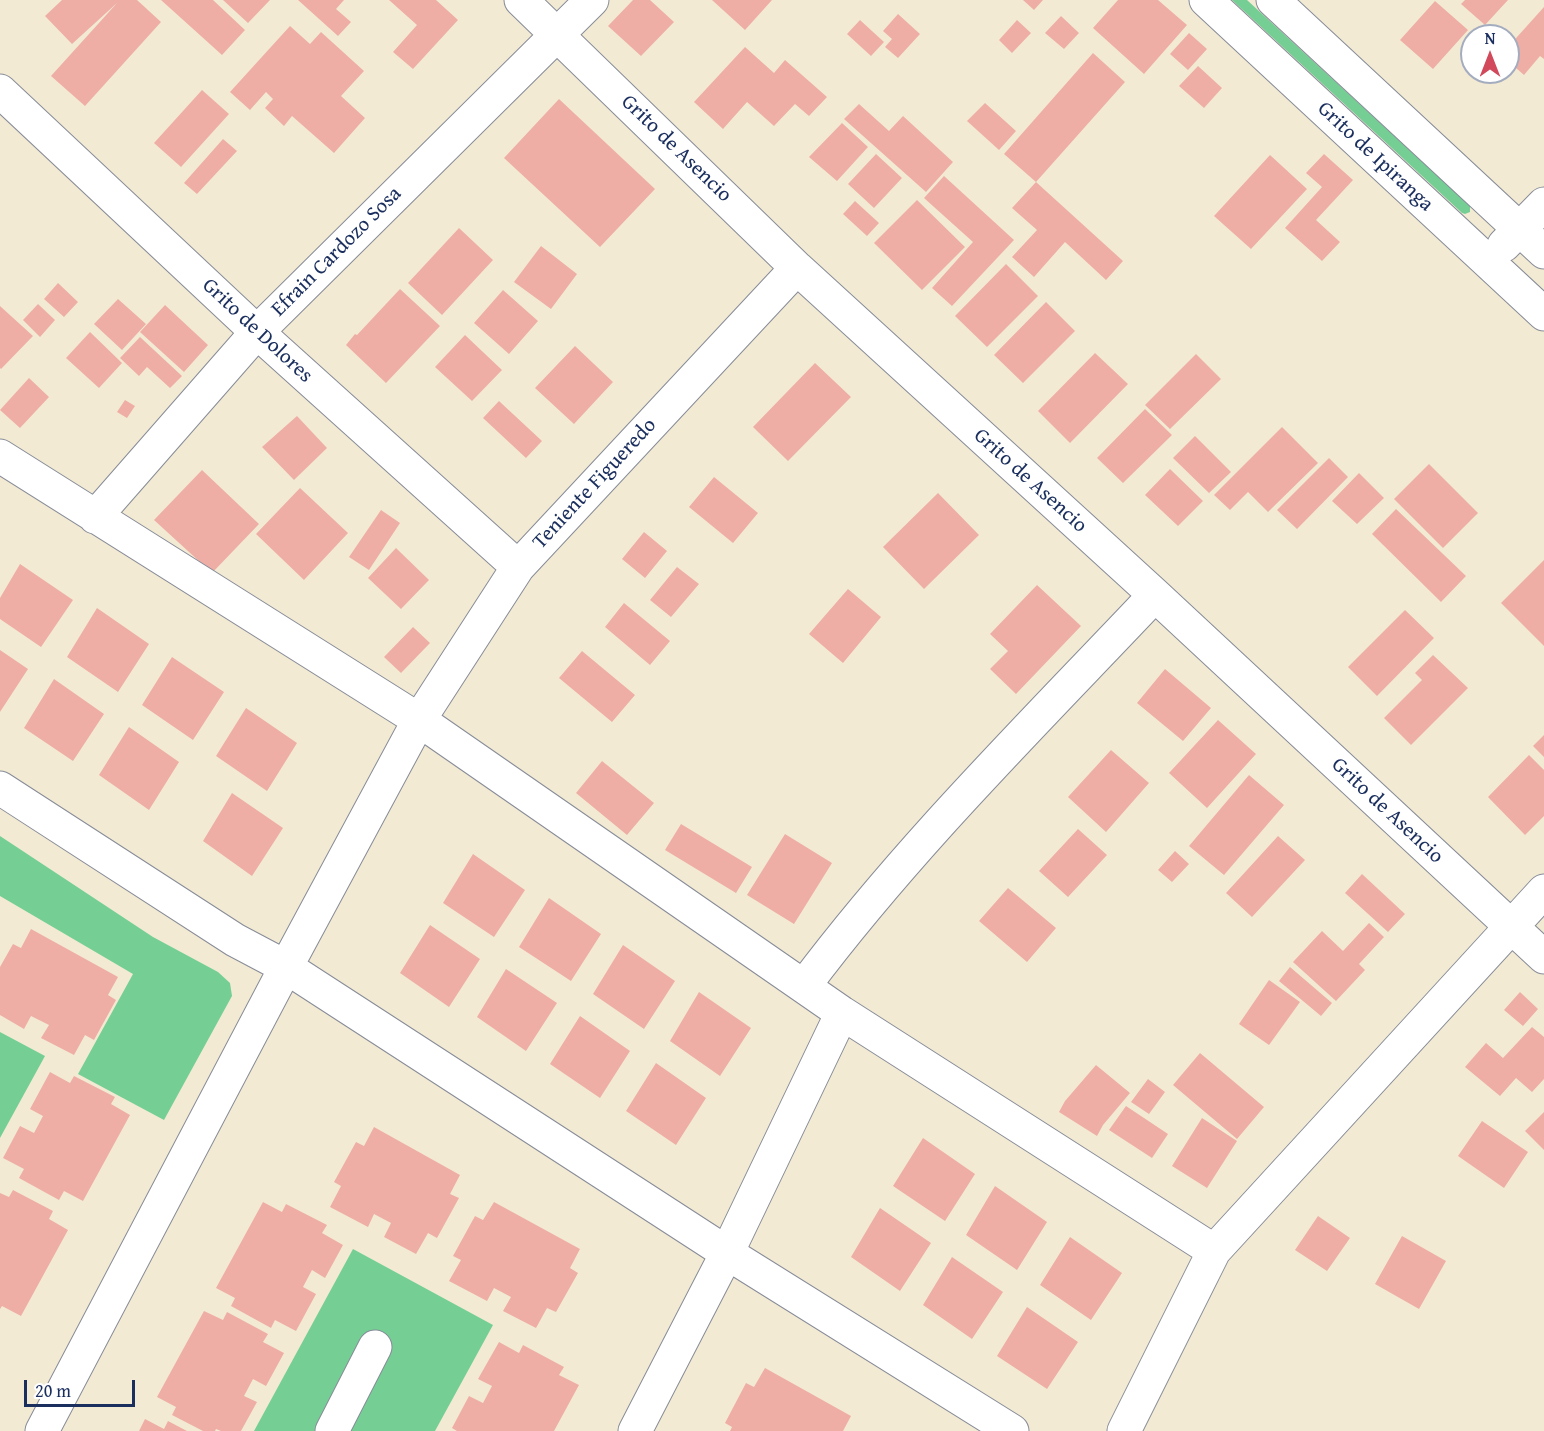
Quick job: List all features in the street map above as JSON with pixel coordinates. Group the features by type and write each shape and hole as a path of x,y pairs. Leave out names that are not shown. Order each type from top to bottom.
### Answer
{"street":[{"name":"Grito de Asencio","path":"521,0 559,34 797,268 1155,595 1544,957"},
{"name":"Efrain Cardozo Sosa","path":"95,517 257,332 592,0"},
{"name":"Grito de Ipiranga","path":"1206,0 1544,314"},
{"path":"1273,0 1544,252"},
{"name":"Grito de Dolores","path":"0,91 257,332 518,567"},
{"path":"1488,261 1544,204"},
{"name":"Teniente Figueredo","path":"42,1431 419,720 518,567 797,268"},
{"path":"0,456 419,720 842,1013 1214,1251"},
{"path":"804,986 838,940 906,859 1155,595"},
{"path":"0,789 235,940 286,967 727,1253 1012,1431"},
{"path":"1124,1431 1214,1251 1544,891"},
{"path":"635,1431 727,1253 842,1013"},
{"path":"332,1431 375,1347"}],"green space":[{"path":"1232,0 1247,0 1470,206 1470,212 1462,213"},
{"path":"0,836 153,937 218,972 230,983 232,996 164,1120 78,1074 133,974 0,896"},
{"path":"0,1032 45,1056 0,1138"},
{"path":"353,1249 493,1325 435,1431 254,1431"}],"building":[{"path":"62,0 137,0 161,22 85,106 51,76 117,3 72,44 45,16"},
{"path":"161,0 213,0 245,30 222,55"},
{"path":"223,0 270,0 248,23"},
{"path":"298,0 344,0 336,9 351,22 338,36"},
{"path":"389,0 436,0 458,20 413,69 393,52 417,25"},
{"path":"633,0 650,0 674,22 641,56 608,26"},
{"path":"712,0 772,0 745,30"},
{"path":"1023,0 1043,0 1034,10"},
{"path":"1118,0 1158,0 1187,25 1144,74 1093,28"},
{"path":"1465,0 1508,0 1486,24 1461,4"},
{"path":"1435,1 1461,24 1460,39 1433,69 1400,40"},
{"path":"1544,7 1544,59 1540,56 1524,75 1520,72 1520,34"},
{"path":"898,14 920,34 898,58 885,47 892,39 883,31"},
{"path":"1061,16 1079,33 1064,49 1045,33"},
{"path":"860,20 884,42 871,56 847,34"},
{"path":"1017,20 1031,33 1012,53 999,40"},
{"path":"290,26 310,44 321,32 364,71 341,96 365,118 334,153 292,116 284,126 265,108 273,99 266,92 250,110 230,92"},
{"path":"1189,33 1207,49 1188,70 1170,54"},
{"path":"745,47 774,73 785,60 827,97 809,116 795,104 774,126 747,102 723,129 694,102"},
{"path":"1093,53 1125,82 1036,182 1004,154"},
{"path":"1198,66 1222,88 1204,108 1179,86"},
{"path":"202,90 229,114 181,167 154,143"},
{"path":"559,99 655,189 600,247 504,158"},
{"path":"985,103 1016,131 999,150 967,121"},
{"path":"859,104 889,131 903,116 953,162 926,192 844,119"},
{"path":"842,123 868,147 837,181 809,157"},
{"path":"223,139 237,151 197,194 184,183"},
{"path":"876,154 902,178 874,208 848,184"},
{"path":"1324,154 1353,180 1316,220 1340,242 1322,261 1285,228 1322,187 1306,173"},
{"path":"1270,155 1307,189 1251,249 1214,216"},
{"path":"944,176 1014,240 952,306 932,288 973,242 924,198"},
{"path":"1036,182 1123,261 1106,280 1065,242 1034,277 1012,257 1037,230 1012,208"},
{"path":"917,200 965,247 922,290 874,243"},
{"path":"855,201 879,223 867,236 843,214"},
{"path":"459,228 493,260 442,315 408,283"},
{"path":"541,246 577,274 551,309 514,282"},
{"path":"1006,264 1038,296 987,347 955,316"},
{"path":"58,283 78,302 64,317 44,299"},
{"path":"400,289 440,326 386,383 346,345"},
{"path":"503,290 538,321 509,354 474,323"},
{"path":"118,299 146,324 122,350 94,324"},
{"path":"1046,302 1075,331 1023,383 994,355"},
{"path":"38,304 55,320 40,337 23,320"},
{"path":"165,305 208,345 184,372 140,332"},
{"path":"0,306 33,336 1,369 0,368"},
{"path":"90,332 122,363 99,388 66,358"},
{"path":"465,335 502,370 472,401 435,367"},
{"path":"140,337 182,376 170,388 147,367 139,376 120,358"},
{"path":"575,346 613,382 574,424 535,388"},
{"path":"1095,353 1128,384 1070,443 1038,411"},
{"path":"1196,354 1221,379 1170,429 1145,405"},
{"path":"815,363 851,397 788,461 753,427"},
{"path":"29,378 49,397 20,428 0,410"},
{"path":"125,400 135,406 127,418 117,412"},
{"path":"499,401 542,441 526,458 483,418"},
{"path":"1145,409 1172,435 1123,483 1097,458"},
{"path":"297,416 327,448 294,480 262,447"},
{"path":"1282,427 1318,463 1268,512 1248,492 1230,510 1214,495"},
{"path":"1195,436 1231,472 1209,493 1173,458"},
{"path":"1329,458 1348,477 1297,529 1277,510"},
{"path":"1429,464 1478,513 1443,548 1394,499"},
{"path":"1170,469 1203,501 1178,526 1145,495"},
{"path":"202,470 259,524 212,573 154,520"},
{"path":"1359,473 1384,498 1357,524 1332,501"},
{"path":"714,477 758,513 733,543 689,507"},
{"path":"300,488 348,533 304,580 256,534"},
{"path":"938,493 979,535 924,589 883,547"},
{"path":"1396,509 1466,576 1441,602 1372,534"},
{"path":"381,510 400,523 369,570 349,557"},
{"path":"644,532 667,551 645,578 622,559"},
{"path":"396,548 429,580 401,609 368,578"},
{"path":"1544,560 1544,646 1501,603"},
{"path":"20,564 73,600 41,647 0,619 0,598"},
{"path":"677,567 699,584 671,617 650,600"},
{"path":"1037,585 1081,626 1016,694 990,669 1008,651 990,634"},
{"path":"848,589 881,617 843,663 809,634"},
{"path":"624,603 670,641 650,665 605,627"},
{"path":"97,608 149,644 118,692 67,657"},
{"path":"1405,610 1434,638 1377,696 1348,667"},
{"path":"413,627 430,643 401,673 384,657"},
{"path":"0,650 28,669 0,712"},
{"path":"582,651 635,695 612,722 559,678"},
{"path":"1433,655 1468,688 1411,745 1384,718 1422,680 1415,673"},
{"path":"172,657 224,692 193,740 142,705"},
{"path":"1165,669 1211,708 1183,741 1137,703"},
{"path":"54,679 104,714 73,761 24,728"},
{"path":"246,708 297,743 267,791 216,756"},
{"path":"1218,720 1256,754 1207,808 1169,773"},
{"path":"129,727 179,762 149,810 99,775"},
{"path":"1544,735 1544,757 1533,746"},
{"path":"1111,750 1149,783 1106,832 1068,797"},
{"path":"1529,755 1544,770 1544,816 1525,835 1488,797"},
{"path":"602,761 654,803 627,835 576,793"},
{"path":"1249,775 1284,805 1224,875 1189,846"},
{"path":"232,793 283,828 252,876 203,841"},
{"path":"681,824 752,867 736,893 665,850"},
{"path":"1078,829 1107,855 1068,897 1039,871"},
{"path":"785,834 832,863 794,924 747,895"},
{"path":"1278,836 1305,860 1252,917 1226,893"},
{"path":"1175,851 1189,864 1172,882 1158,870"},
{"path":"473,854 525,890 494,937 443,903"},
{"path":"1362,874 1405,914 1388,932 1345,893"},
{"path":"1008,888 1056,928 1027,962 979,921"},
{"path":"549,898 601,934 571,981 519,947"},
{"path":"1369,923 1384,937 1359,964 1365,970 1336,1001 1293,962 1322,931 1343,951"},
{"path":"430,925 480,959 449,1007 400,973"},
{"path":"31,929 118,977 108,995 116,1000 94,1040 85,1035 74,1055 41,1038 49,1025 31,1016 24,1029 0,1015 0,967 13,944 21,948"},
{"path":"623,945 675,981 644,1029 593,994"},
{"path":"1290,967 1332,1003 1321,1016 1279,981"},
{"path":"506,969 557,1003 526,1051 477,1017"},
{"path":"1269,980 1300,1002 1269,1045 1239,1024"},
{"path":"699,992 751,1028 720,1076 670,1041"},
{"path":"1520,992 1538,1009 1523,1026 1504,1010"},
{"path":"580,1016 630,1051 600,1098 550,1064"},
{"path":"1532,1027 1544,1037 1544,1079 1532,1092 1516,1078 1500,1096 1465,1067 1486,1043 1503,1058"},
{"path":"1200,1053 1264,1107 1237,1139 1173,1085"},
{"path":"656,1063 706,1098 676,1145 626,1111"},
{"path":"1096,1065 1130,1093 1103,1125 1097,1136 1059,1112 1065,1101"},
{"path":"50,1072 70,1083 74,1076 115,1097 111,1104 130,1115 83,1201 64,1191 59,1200 19,1178 24,1169 3,1158 20,1126 34,1133 43,1116 30,1109"},
{"path":"1148,1079 1165,1092 1149,1114 1131,1102"},
{"path":"1126,1106 1168,1134 1152,1158 1109,1130"},
{"path":"1544,1112 1544,1150 1525,1131"},
{"path":"1202,1118 1237,1141 1207,1188 1172,1166"},
{"path":"1482,1121 1528,1152 1504,1188 1458,1156"},
{"path":"374,1127 460,1175 450,1194 459,1198 437,1238 428,1233 416,1254 384,1237 391,1223 374,1214 368,1227 330,1207 341,1186 334,1182 356,1142 364,1146"},
{"path":"923,1138 975,1174 945,1221 893,1186"},
{"path":"995,1186 1047,1222 1017,1270 966,1235"},
{"path":"13,1190 53,1211 49,1219 68,1230 21,1316 2,1306 0,1309 0,1193 9,1197"},
{"path":"263,1202 282,1212 286,1204 327,1225 322,1233 343,1245 325,1278 312,1270 303,1287 316,1294 296,1331 275,1320 271,1328 231,1306 235,1298 216,1288"},
{"path":"494,1202 580,1249 570,1268 578,1273 556,1312 547,1308 536,1328 503,1311 511,1297 494,1288 487,1301 449,1281 461,1260 453,1256 475,1216 483,1220"},
{"path":"880,1208 931,1243 900,1291 851,1257"},
{"path":"1318,1216 1350,1238 1327,1271 1295,1250"},
{"path":"1402,1236 1446,1261 1419,1309 1375,1284"},
{"path":"1070,1237 1122,1273 1091,1320 1040,1285"},
{"path":"952,1257 1003,1292 972,1339 923,1305"},
{"path":"1027,1307 1078,1342 1047,1389 997,1356"},
{"path":"204,1311 223,1320 227,1312 268,1334 263,1342 284,1353 266,1386 253,1379 244,1396 257,1402 241,1431 216,1429 215,1431 203,1431 172,1415 176,1407 157,1397"},
{"path":"499,1342 519,1353 523,1345 564,1367 559,1375 579,1385 554,1431 457,1431 452,1428 469,1396 483,1403 492,1386 478,1379"},
{"path":"765,1368 851,1416 843,1431 730,1431 732,1427 725,1423 746,1383 754,1387"},
{"path":"145,1419 164,1429 168,1421 187,1431 139,1431"}]}
